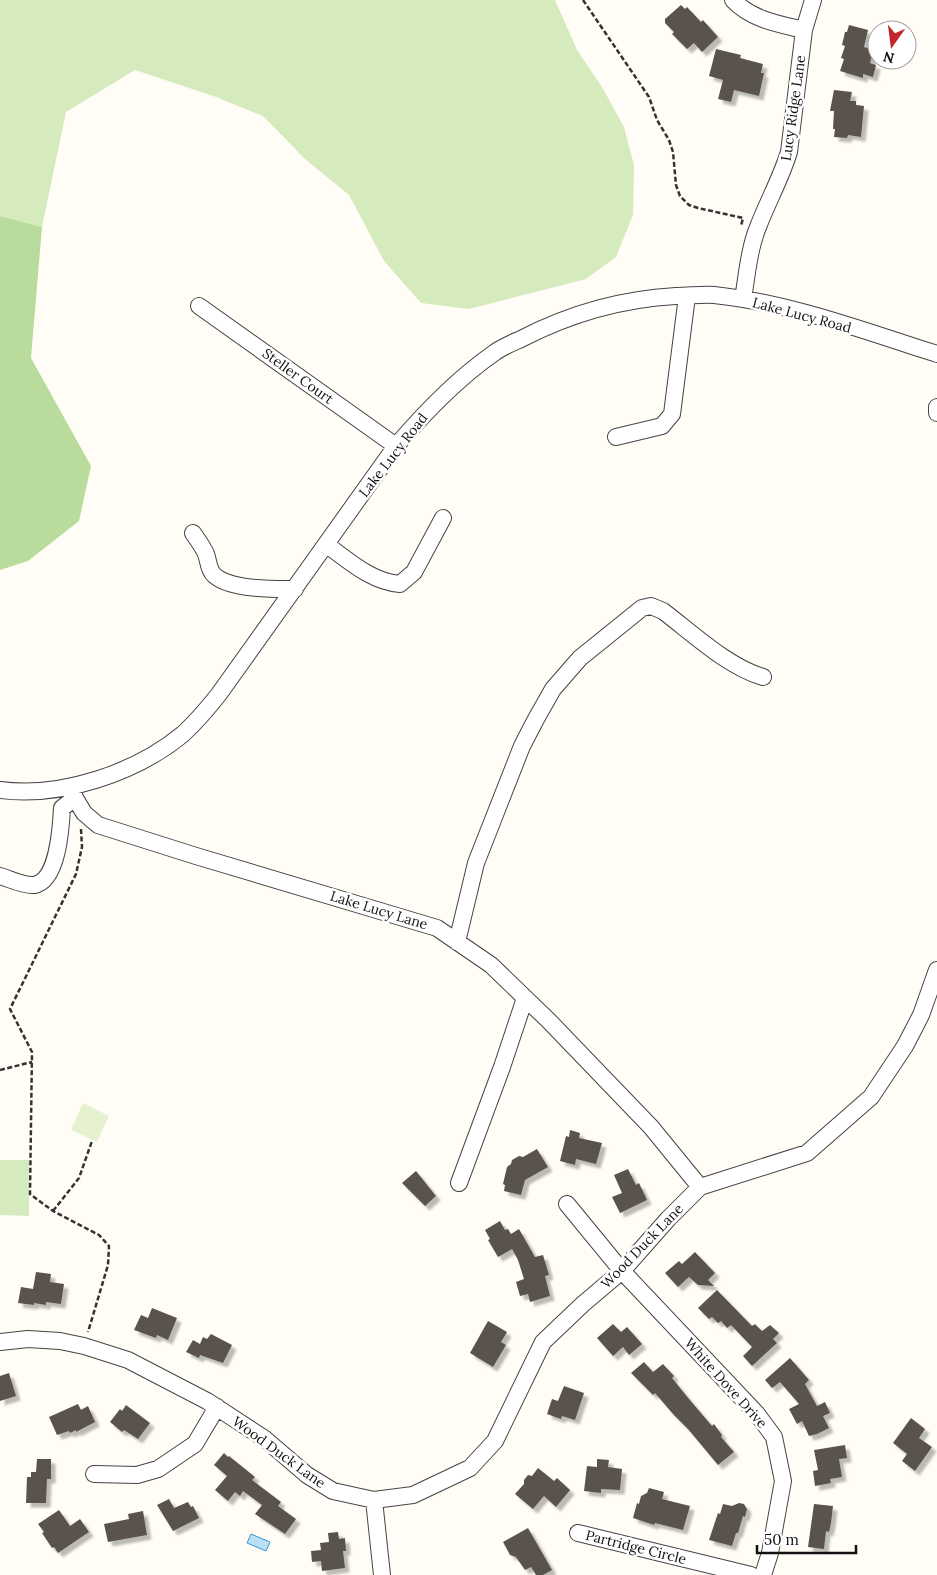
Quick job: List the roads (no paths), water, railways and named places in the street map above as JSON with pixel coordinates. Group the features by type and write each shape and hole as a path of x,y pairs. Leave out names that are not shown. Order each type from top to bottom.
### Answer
{"street":[{"path":"733,0 752,15 804,30"},
{"name":"Lucy Ridge Lane","path":"743,299 749,261 757,229 784,170 789,152 804,30 813,0"},
{"name":"Lake Lucy Road","path":"0,790 73,792 156,753 182,734 202,715 219,694 396,446 425,413 457,382 495,352 533,332 573,316 612,305 651,298 712,295 785,307 937,354"},
{"path":"616,437 662,426 672,414 687,296"},
{"name":"Steller Court","path":"199,306 396,446"},
{"path":"937,407 937,414"},
{"path":"326,545 380,580 400,584 414,572 444,518"},
{"path":"193,533 206,551 209,567 214,575 219,578 257,589 295,589"},
{"path":"457,942 476,863 522,746 553,689 580,658 642,608 651,606 663,611 726,659 750,673 763,677"},
{"path":"0,876 34,885 42,881 50,870 55,857 62,808 73,792"},
{"name":"Lake Lucy Lane","path":"73,792 84,813 98,825 437,928 491,965 525,998 651,1127 700,1187"},
{"path":"700,1187 807,1153 871,1097 906,1046 921,1015 937,970"},
{"path":"459,1183 502,1067 525,998"},
{"name":"Wood Duck Lane","path":"0,1342 28,1339 60,1341 84,1346 128,1360 217,1407 265,1439 307,1475 333,1491 374,1500 413,1495 470,1468 495,1442 543,1342 583,1304 622,1271 668,1219 700,1187"},
{"name":"White Dove Drive","path":"567,1204 622,1271 757,1414 774,1437 783,1480 770,1553 763,1575"},
{"path":"94,1474 137,1475 158,1469 195,1444 217,1407"},
{"path":"374,1500 382,1575"},
{"name":"Partridge Circle","path":"578,1533 751,1575"}],"water":[{"path":"251,1534 270,1542 266,1551 247,1543"}]}
